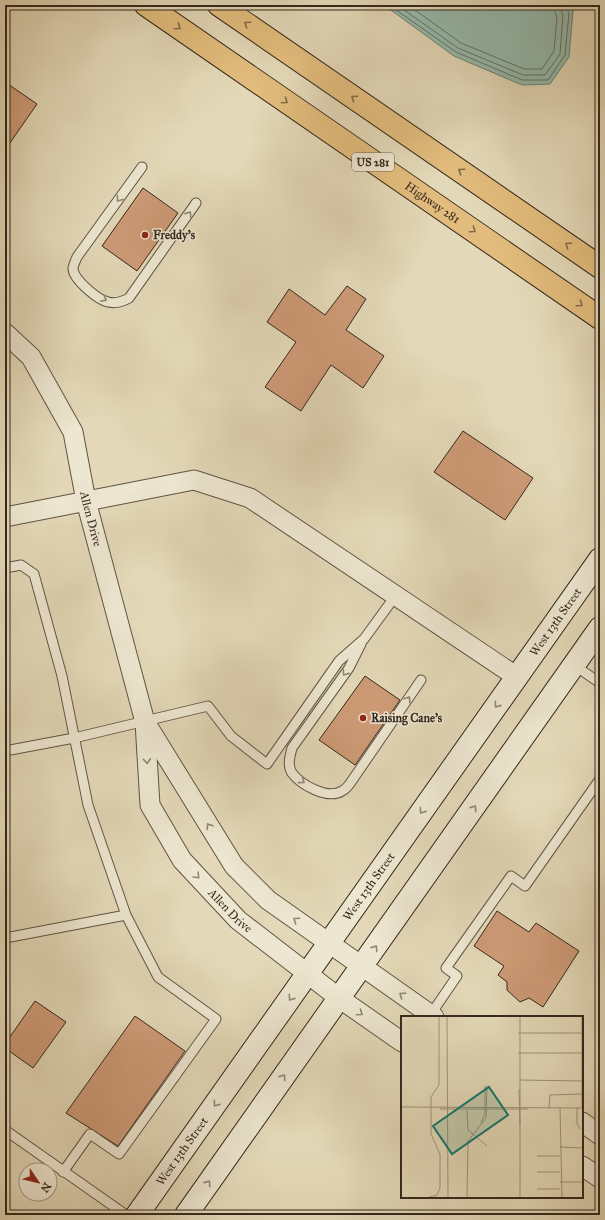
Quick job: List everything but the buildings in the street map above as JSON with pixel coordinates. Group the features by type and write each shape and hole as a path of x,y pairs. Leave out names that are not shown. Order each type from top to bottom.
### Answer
{"highway":[{"name":"Highway 281","path":"146,5 600,318"},
{"path":"219,5 600,267"}],"main road":[{"name":"West 13th Street","path":"137,1215 600,559"},
{"path":"186,1215 600,628"}],"street":[{"name":"Allen Drive","path":"5,333 32,356 73,432 86,501 145,722 150,805 182,860 238,920 339,998 401,1041"},
{"path":"5,517 194,480 250,498 517,677"},
{"name":"Allen Drive","path":"145,722 234,866 268,900 432,1016"},
{"path":"583,1123 600,1135"},
{"path":"583,1167 600,1178"}],"lane":[{"path":"142,167 77,257 73,267 75,276 89,290 107,302 119,303 129,298 196,203"},
{"path":"5,568 20,565 34,574 62,676 88,805 126,915 158,977 216,1019 119,1154 90,1134 63,1172"},
{"path":"396,595 364,639 349,668 292,748 289,760 291,772 302,782 322,792 333,794 343,791 351,782 421,680"},
{"path":"5,751 74,738 208,706 231,736 266,764 339,661 364,639"},
{"path":"574,665 600,683"},
{"path":"432,1016 457,976 446,968 511,876 524,886 600,779"},
{"path":"5,938 126,915"},
{"path":"5,1130 126,1215"}],"water":[{"path":"384,5 566,5 573,10 569,57 550,84 522,85 454,56"}],"place":[{"name":"Freddy's","path":"145,235"},
{"name":"Raising Cane's","path":"363,718"}]}
